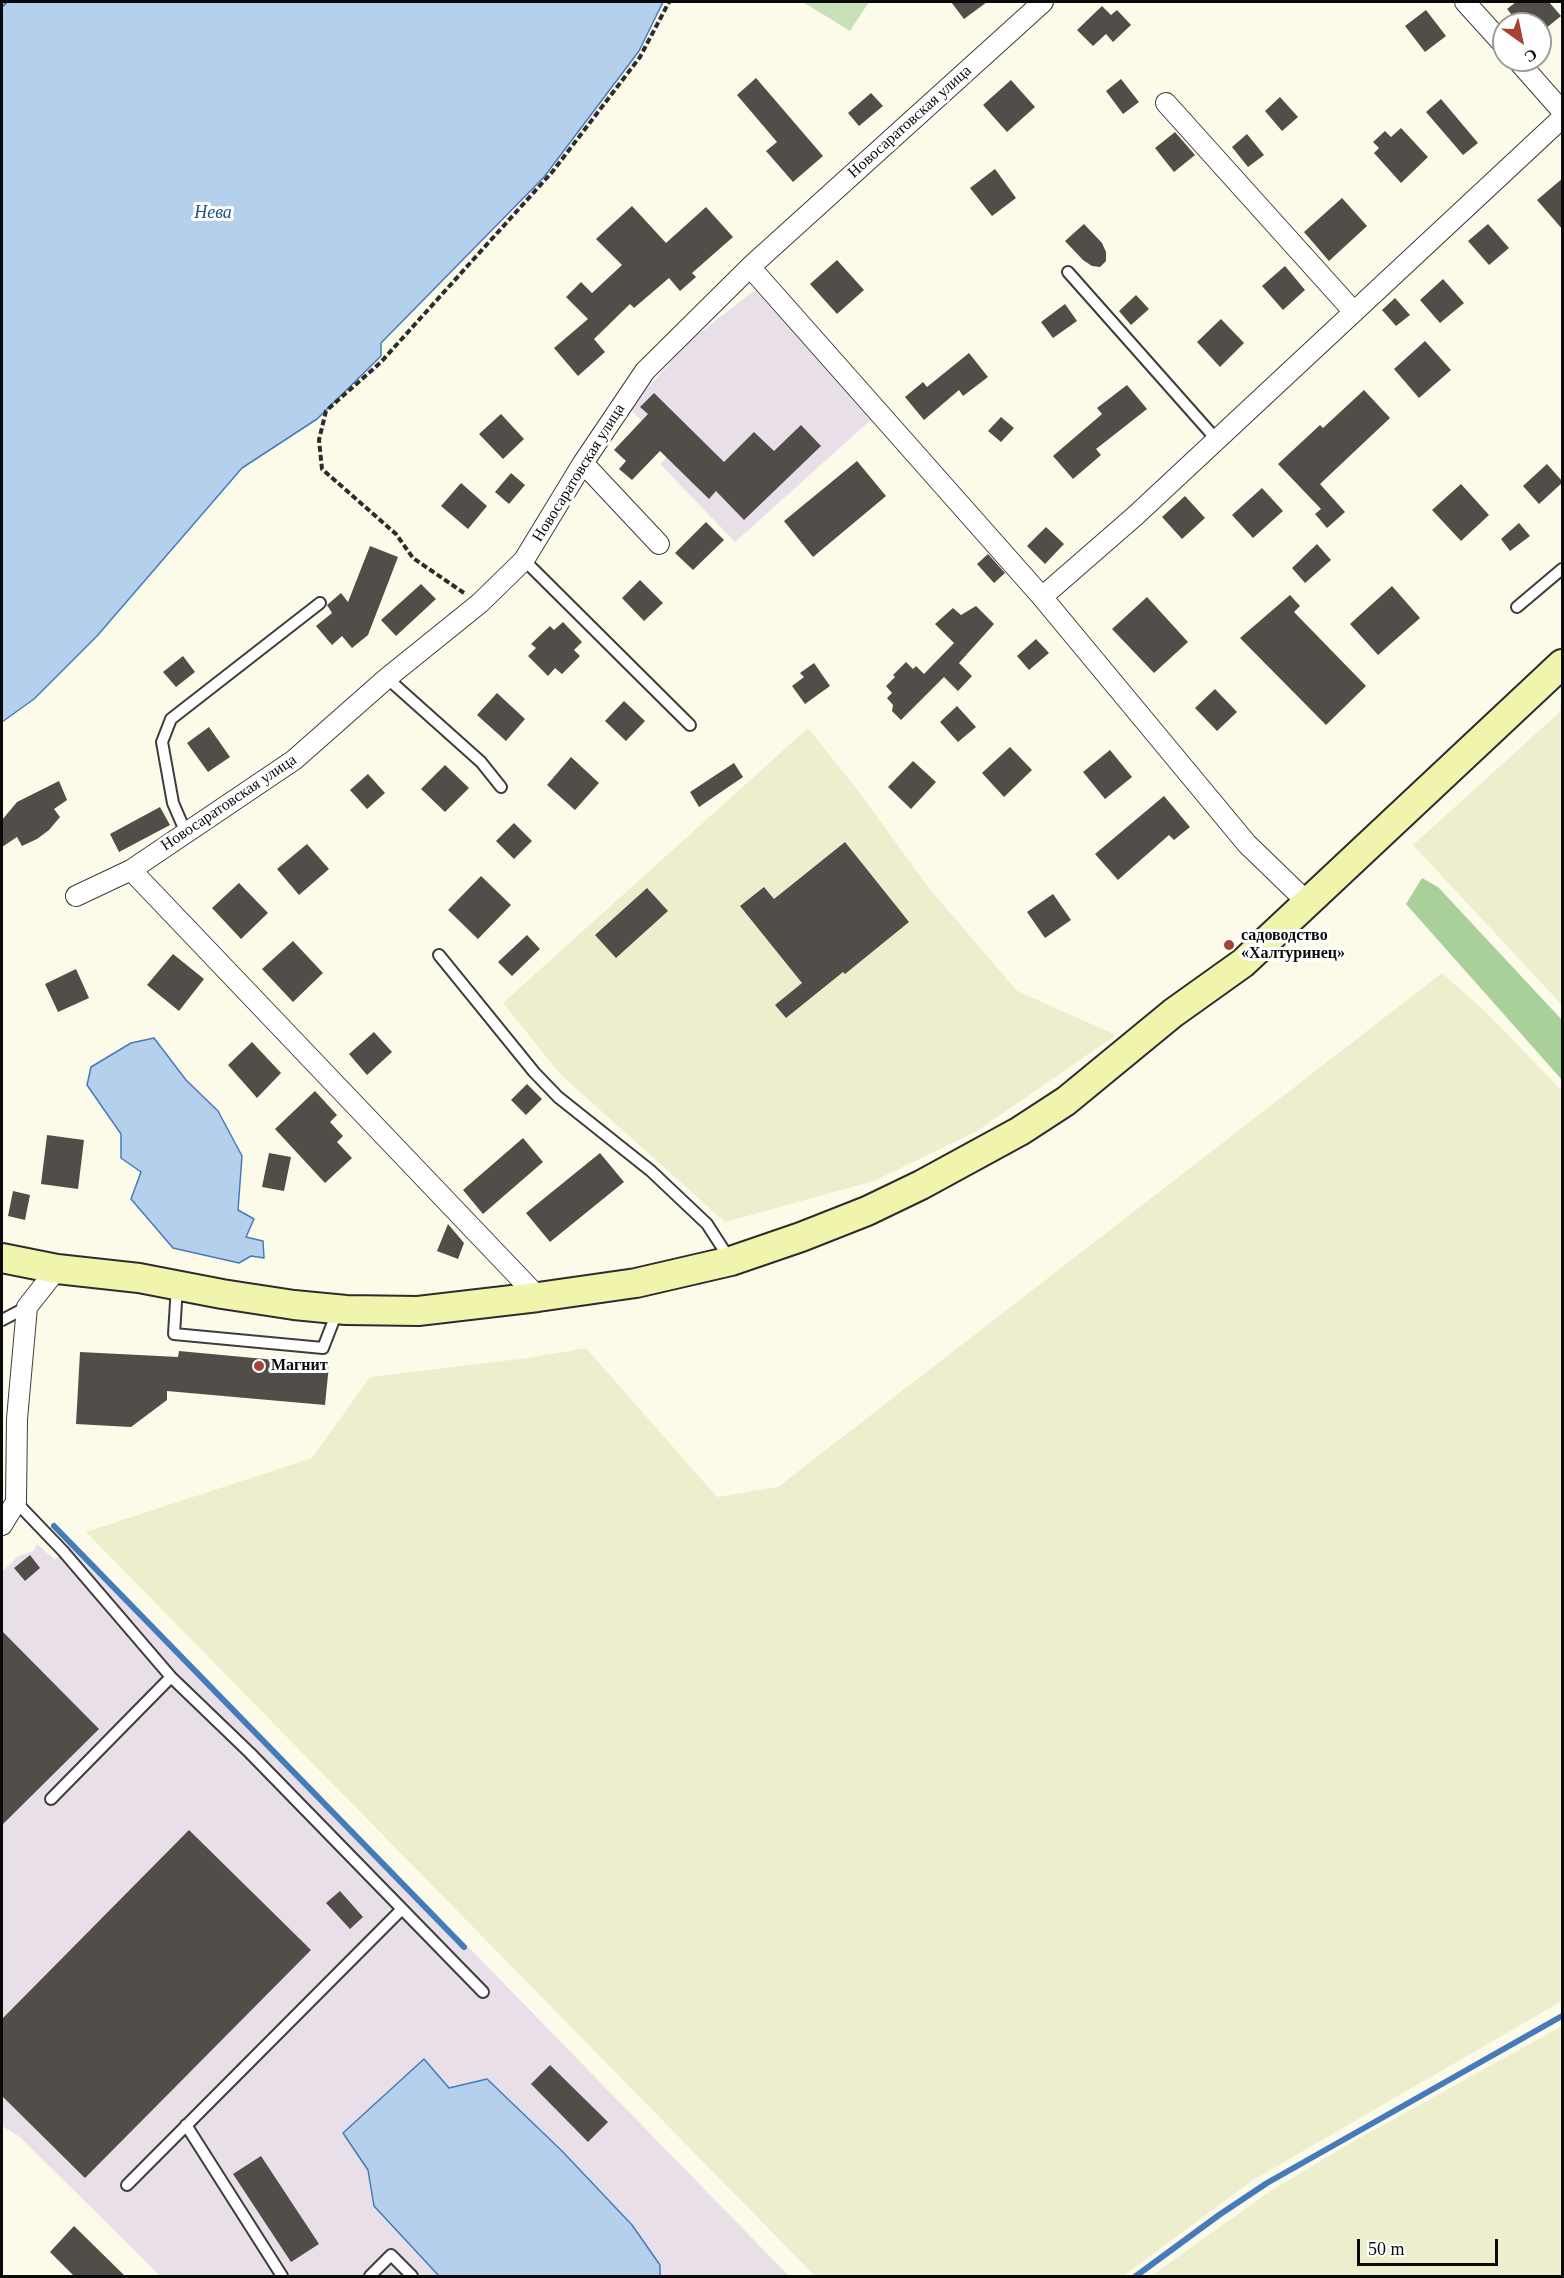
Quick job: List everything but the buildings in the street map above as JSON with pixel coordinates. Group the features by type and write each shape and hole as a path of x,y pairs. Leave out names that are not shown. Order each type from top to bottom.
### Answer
{"main road":[{"path":"2,1258 57,1269 139,1278 241,1297 338,1310 418,1311 636,1283 731,1261 801,1237 867,1211 951,1169 1020,1131 1066,1101 1173,1012 1243,963 1563,664"}],"street":[{"name":"Новосаратовская улица","path":"76,896 131,870 294,760 387,678 480,603 524,560 583,463 645,371 750,267 1043,2"},
{"path":"1465,2 1492,32"},
{"path":"1528,72 1563,111"},
{"path":"1166,103 1354,312"},
{"path":"1042,597 1135,516 1563,118"},
{"path":"750,267 1042,597 1247,844 1307,902"},
{"path":"583,463 659,544"},
{"path":"131,870 538,1297"},
{"path":"2,1525 16,1502 17,1419 27,1307 57,1269"}],"lane":[{"path":"1068,272 1216,439"},
{"path":"524,560 690,725"},
{"path":"1517,607 1563,569"},
{"path":"186,833 173,803 162,742 171,719 320,603"},
{"path":"387,678 481,762 501,787"},
{"path":"439,955 534,1072 558,1097 651,1171 699,1216 707,1224 731,1261"},
{"path":"177,1286 174,1334 323,1348 338,1310"},
{"path":"2,1320 27,1307"},
{"path":"16,1502 63,1551 171,1677 250,1753 483,1992"},
{"path":"51,1799 171,1677"},
{"path":"127,2185 402,1909"},
{"path":"186,2125 282,2277"},
{"path":"370,2277 391,2255 412,2277"}],"path":[{"path":"480,603 413,558 396,534 322,469 319,440 326,411 381,362 553,171 640,57 669,2"}],"shaded area":[{"path":"755,290 873,418 735,542 660,464 672,451 629,408 692,339"},
{"path":"72,1541 789,2276 160,2276 20,2137 2,2126 2,1572 18,1556 33,1551 37,1544 55,1560"}],"green space":[{"path":"803,2 869,2 850,31"},
{"path":"1562,710 1562,1005 1413,845"},
{"path":"808,728 859,792 929,888 1017,991 1116,1035 977,1131 874,1181 725,1222 560,1074 503,1003"},
{"path":"1422,878 1438,887 1562,1020 1562,1080 1406,904"},
{"path":"1442,973 1487,1013 1562,1091 1562,2001 1253,2180 1123,2276 815,2276 86,1532 312,1458 370,1377 528,1358 586,1348 717,1497 778,1487"},
{"path":"1562,2026 1562,2276 1151,2276 1269,2192 1347,2145"}],"water":[{"name":"Нева","path":"2,2 663,2 639,51 544,177 381,343 381,356 317,419 242,468 97,636 34,699 2,722"},
{"path":"154,1038 186,1080 218,1111 242,1156 238,1210 254,1219 246,1237 263,1241 264,1258 251,1256 239,1263 173,1248 131,1199 141,1172 121,1158 121,1134 87,1085 91,1067 131,1043"},
{"path":"424,2059 449,2088 487,2079 562,2151 632,2225 660,2265 660,2276 439,2276 374,2206 368,2170 343,2133"}],"waterway":[{"path":"54,1526 464,1947"},
{"path":"1136,2276 1267,2183 1562,2016"}],"ferry route":[{"path":"2,7 7,2"}],"place":[{"name":"садоводство «Халтуринец»","path":"1229,945"},
{"name":"Магнит","path":"259,1366"}]}
